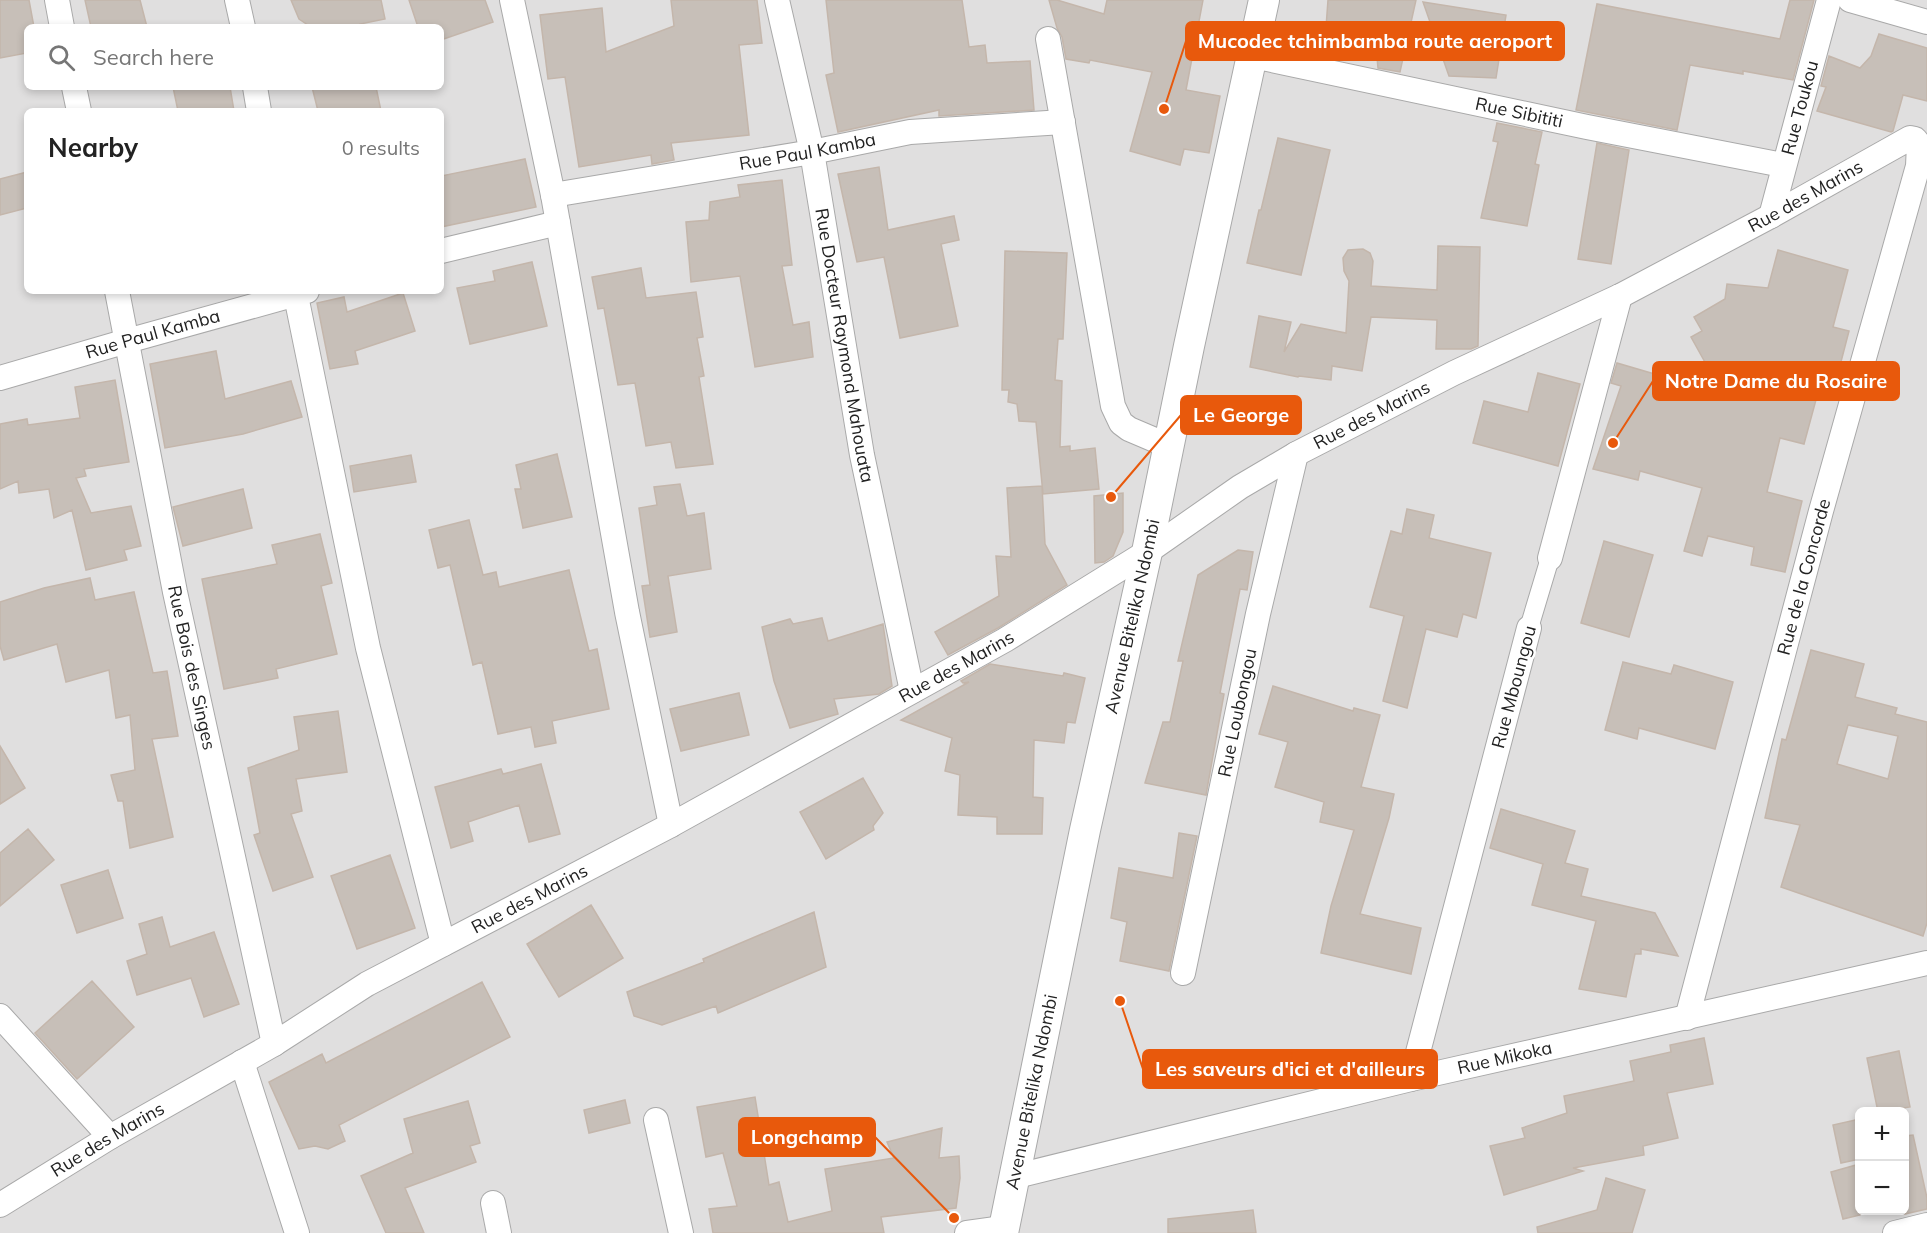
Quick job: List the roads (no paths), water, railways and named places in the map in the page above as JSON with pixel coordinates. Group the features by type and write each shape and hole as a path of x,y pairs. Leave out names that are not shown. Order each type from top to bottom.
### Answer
{"street":[{"path":"57,0 61,24"},
{"path":"237,0 242,24"},
{"path":"512,0 553,195 627,612 671,825"},
{"name":"Rue Docteur Raymond Mahouata","path":"777,0 812,152 862,455 912,691"},
{"name":"Avenue Bitelika Ndombi","path":"1003,1231 1085,830 1147,552 1264,0"},
{"name":"Rue Toukou","path":"1771,216 1829,0"},
{"path":"1850,0 1927,22"},
{"path":"1048,39 1113,405 1121,423 1129,429 1169,446"},
{"name":"Rue Sibititi","path":"1253,56 1587,127 1783,165"},
{"path":"75,90 78,108"},
{"path":"256,90 258,108"},
{"name":"Rue Paul Kamba","path":"553,195 812,152 910,132 1063,122"},
{"name":"Rue des Marins","path":"0,1205 110,1137 274,1044 368,984 671,825 1005,640 1147,552 1240,487 1296,454 1454,373 1620,296 1911,138 1915,139"},
{"name":"Rue de la Concorde","path":"1687,1018 1821,511 1918,166 1919,144 1915,139"},
{"path":"444,251 558,223"},
{"name":"Rue Bois des Singes","path":"118,294 177,603 274,1044"},
{"name":"Rue Paul Kamba","path":"0,378 292,294"},
{"path":"299,294 368,648 443,944"},
{"name":"Rue Mboungou","path":"1411,1079 1529,628 1620,296"},
{"name":"Rue Loubongou","path":"1182,973 1258,614 1296,454"},
{"name":"Rue Mikoka","path":"1013,1177 1411,1079 1927,963"},
{"path":"0,1016 110,1137"},
{"path":"242,1062 297,1233"},
{"path":"656,1120 681,1233"},
{"path":"493,1203 499,1233"},
{"path":"1895,1233 1927,1225"},
{"path":"967,1233 1003,1231"}],"place":[{"name":"Mucodec tchimbamba route aeroport","path":"1164,109"},
{"name":"Notre Dame du Rosaire","path":"1613,443"},
{"name":"Le George","path":"1111,497"},
{"name":"Les saveurs d'ici et d'ailleurs","path":"1120,1001"},
{"name":"Longchamp","path":"954,1218"}]}
